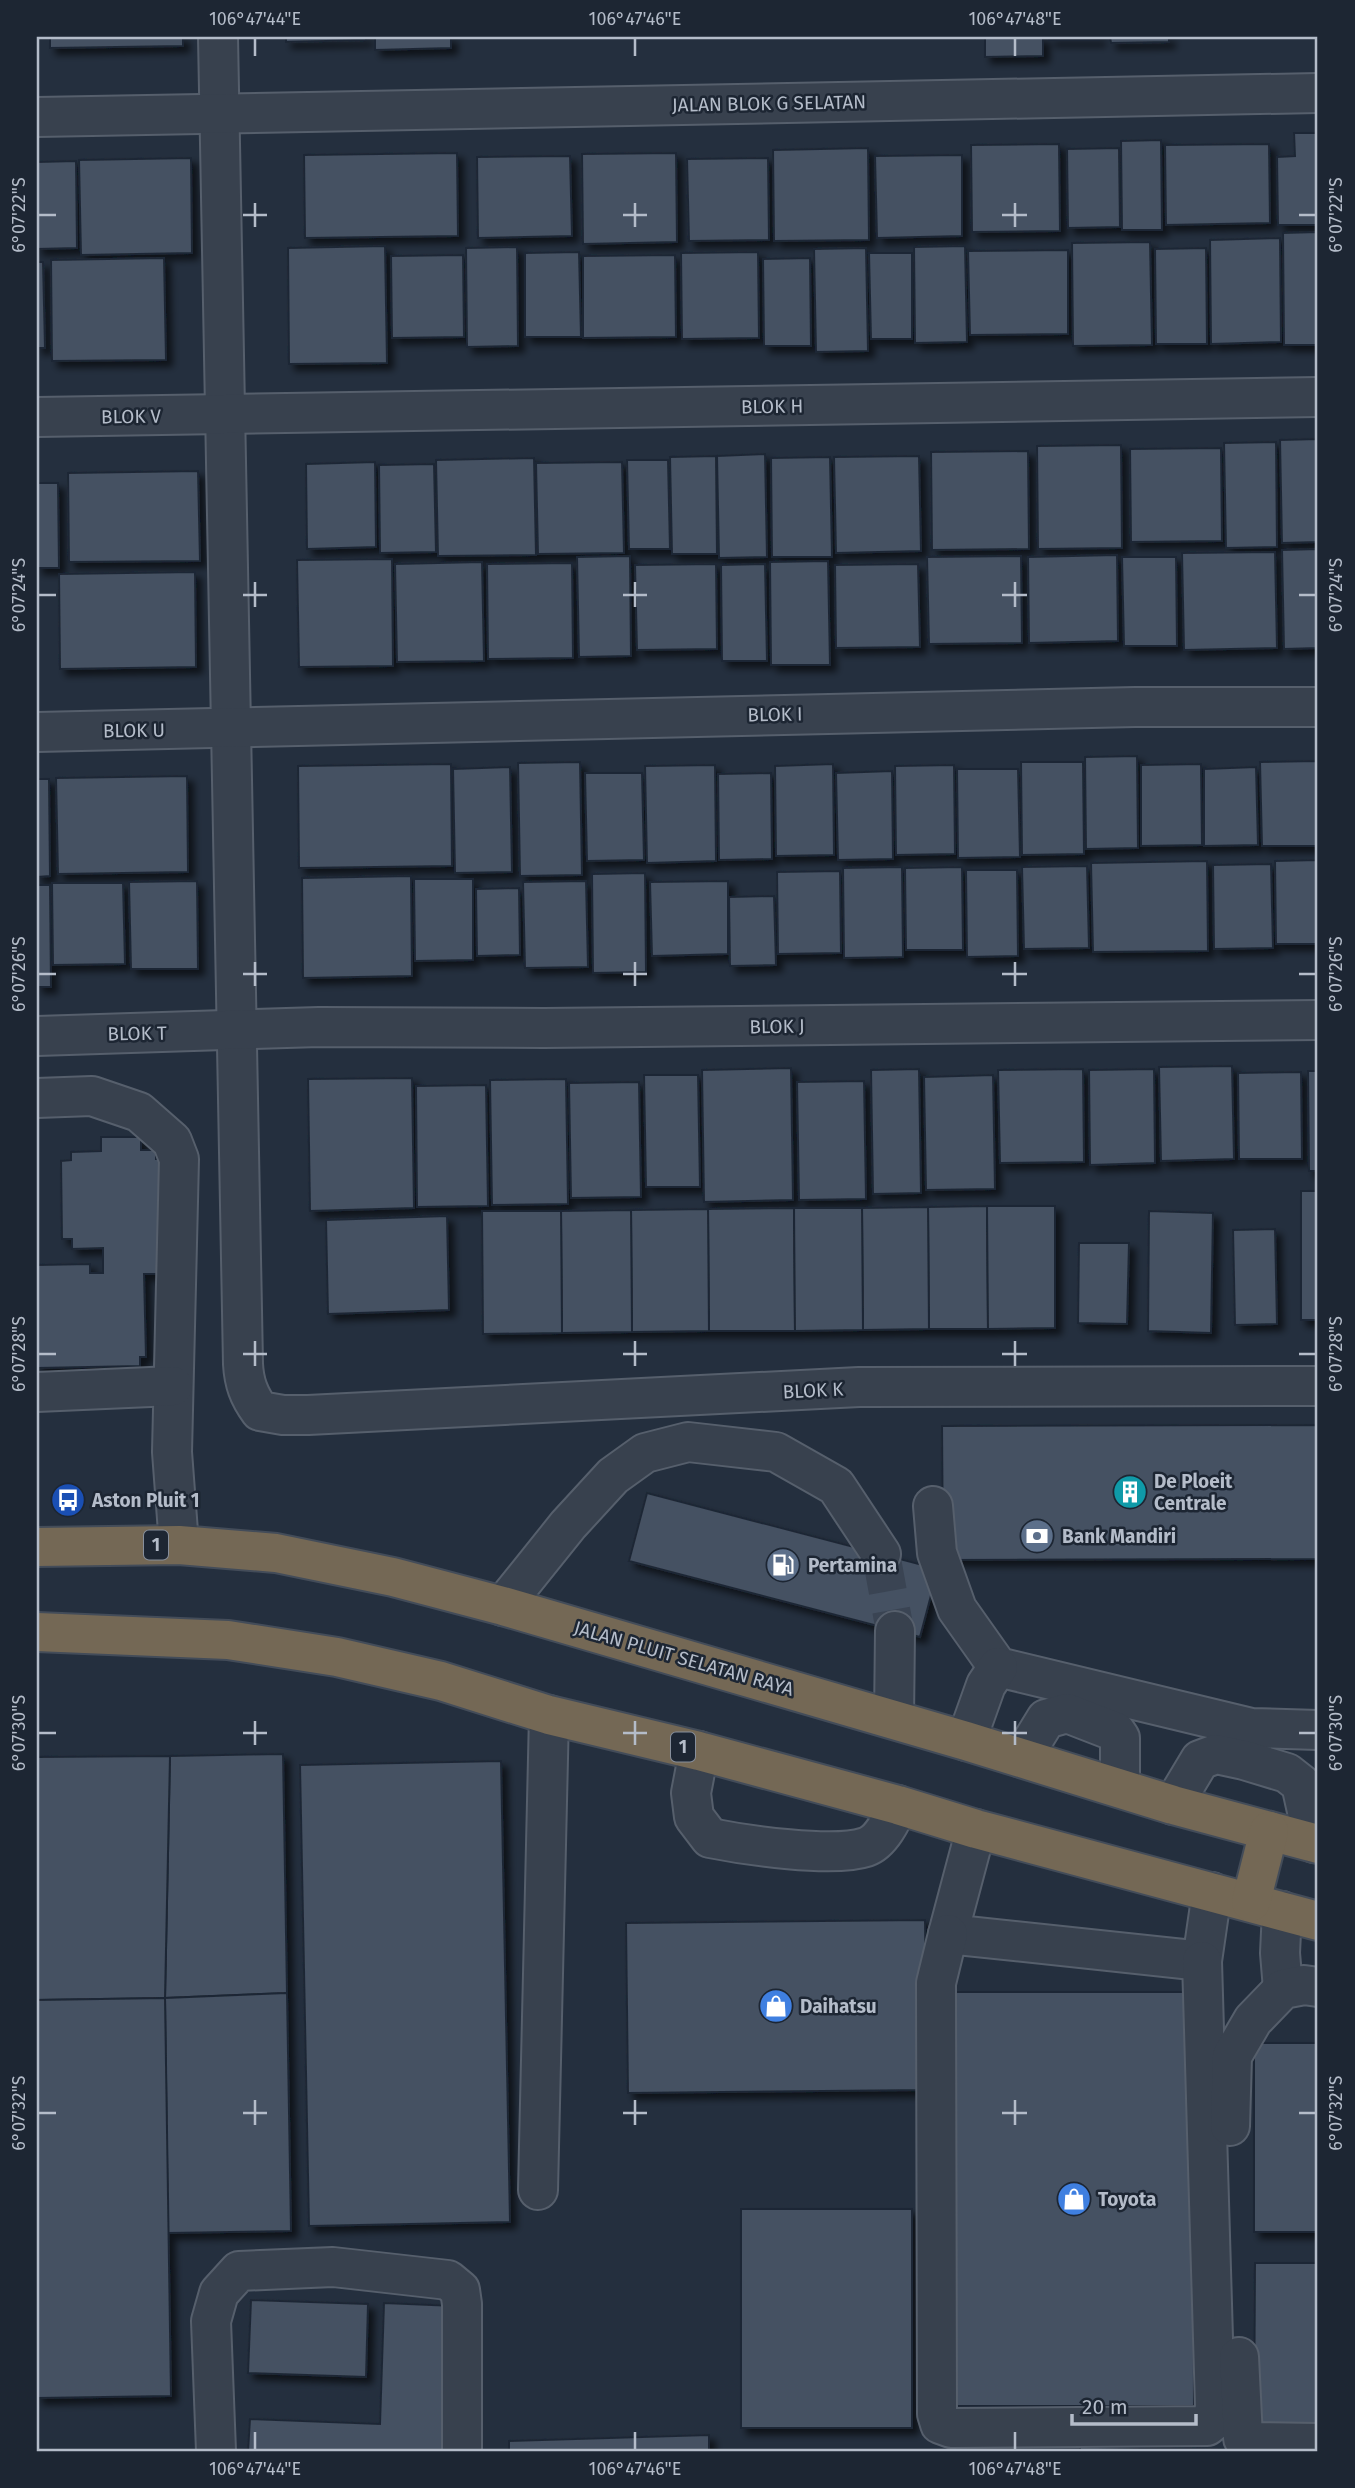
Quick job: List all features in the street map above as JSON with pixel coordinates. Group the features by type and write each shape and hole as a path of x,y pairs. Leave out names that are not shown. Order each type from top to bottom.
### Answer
{"highway":[{"name":"JALAN PLUIT SELATAN RAYA","path":"37,1547 179,1545 276,1553 393,1577 503,1606 966,1741 1173,1805 1316,1844"},
{"name":"1","path":"37,1632 228,1640 337,1657 441,1681 549,1715 699,1751 1318,1921"},
{"path":"1267,1906 1269,1831"}],"street":[{"path":"218,37 237,1031"},
{"name":"JALAN BLOK G SELATAN","path":"37,117 1318,93"},
{"name":"BLOK H","path":"225,414 1318,397"},
{"name":"BLOK V","path":"37,417 225,414"},
{"name":"BLOK I","path":"231,727 1135,707 1318,708"},
{"name":"BLOK U","path":"37,732 231,727"},
{"name":"BLOK J","path":"237,1031 319,1027 544,1028 1318,1020"},
{"name":"BLOK T","path":"37,1036 237,1031"},
{"name":"BLOK K","path":"237,1031 244,1377 251,1399 260,1411 282,1415 308,1415 859,1387 1318,1386"},
{"path":"37,1098 92,1096 139,1112 172,1141 179,1159 172,1452 179,1545"},
{"path":"37,1392 173,1386"},
{"path":"503,1606 568,1525 613,1476 645,1453 688,1442 776,1452 836,1486 881,1554"},
{"path":"933,1506 937,1553 957,1609 999,1667 1251,1728 1318,1730"},
{"path":"894,1720 895,1631"},
{"path":"966,1741 986,1685 999,1667"},
{"path":"1022,1758 1046,1720 1067,1713 1116,1732 1120,1738 1119,1788"},
{"path":"538,2190 549,1715"},
{"path":"699,1751 691,1793 694,1817 710,1838 746,1845 834,1851 868,1847 885,1830 898,1805"},
{"path":"1173,1805 1199,1760 1216,1754 1244,1760 1287,1773 1301,1784 1316,1844"},
{"path":"976,1829 936,1983 937,2414 940,2424 951,2428 1207,2426 1212,2422 1214,2407 1202,1961 1212,1892"},
{"path":"1267,1906 1280,1953 1301,1988 1253,2020 1232,2056 1229,2160 1243,2438 1251,2442 1318,2443"},
{"path":"948,1934 1202,1961"},
{"path":"215,2451 211,2321 219,2293 239,2272 333,2267 448,2280 460,2290 462,2451"}],"building":[{"path":"50,37 183,37 183,46 50,48"},
{"path":"286,37 366,37 366,40 286,42"},
{"path":"375,37 451,37 451,48 375,50"},
{"path":"985,37 1043,37 1043,56 985,57"},
{"path":"1049,37 1099,37 1099,40 1049,40"},
{"path":"1110,37 1169,37 1169,42 1111,43"},
{"path":"1294,133 1318,133 1318,225 1278,225 1277,157 1295,156"},
{"path":"1161,140 1162,230 1122,230 1121,141"},
{"path":"1059,144 1060,231 972,232 971,145"},
{"path":"1269,144 1270,223 1166,225 1165,145"},
{"path":"868,148 869,240 774,241 773,150"},
{"path":"1119,148 1120,227 1068,228 1067,149"},
{"path":"457,153 458,236 305,238 304,155"},
{"path":"676,153 677,242 583,244 582,154"},
{"path":"962,155 962,236 877,238 875,156"},
{"path":"570,156 572,236 478,238 477,157"},
{"path":"191,158 192,253 81,255 79,160"},
{"path":"768,158 769,240 689,241 687,159"},
{"path":"76,161 77,248 37,249 37,162"},
{"path":"1318,232 1318,345 1284,345 1283,233"},
{"path":"1280,238 1281,342 1211,344 1210,240"},
{"path":"1150,242 1152,345 1073,346 1072,243"},
{"path":"385,246 387,363 289,364 288,248"},
{"path":"965,246 967,342 915,343 914,247"},
{"path":"517,247 518,346 467,347 466,248"},
{"path":"866,248 868,351 816,352 814,249"},
{"path":"1206,248 1207,344 1156,344 1155,249"},
{"path":"1068,250 1068,334 970,335 968,251"},
{"path":"579,252 581,337 525,337 525,253"},
{"path":"758,252 759,338 682,339 681,253"},
{"path":"869,253 912,253 912,339 871,339"},
{"path":"463,255 464,337 392,338 391,256"},
{"path":"675,255 676,337 583,338 583,256"},
{"path":"164,258 166,360 52,361 51,260"},
{"path":"810,258 811,346 764,346 763,259"},
{"path":"37,262 43,262 45,348 37,348"},
{"path":"1318,439 1318,542 1282,543 1280,440"},
{"path":"1276,442 1277,547 1226,548 1224,443"},
{"path":"1121,445 1122,548 1038,549 1037,446"},
{"path":"1221,448 1222,541 1131,542 1130,449"},
{"path":"1028,451 1029,549 932,550 931,452"},
{"path":"765,454 767,557 719,558 717,456"},
{"path":"716,456 717,554 672,554 670,457"},
{"path":"919,456 921,551 836,553 834,457"},
{"path":"830,457 832,557 772,557 771,458"},
{"path":"534,458 536,555 438,556 436,460"},
{"path":"627,460 668,460 670,549 629,549"},
{"path":"375,462 376,547 307,549 306,464"},
{"path":"622,462 624,553 538,554 536,463"},
{"path":"434,464 436,552 380,553 379,465"},
{"path":"198,471 200,561 69,562 68,473"},
{"path":"37,483 58,483 59,568 37,568"},
{"path":"1318,549 1318,648 1284,649 1282,550"},
{"path":"1275,552 1277,648 1184,650 1182,553"},
{"path":"1117,555 1118,641 1029,643 1028,557"},
{"path":"630,556 631,656 579,657 577,557"},
{"path":"1021,556 1022,643 929,644 927,557"},
{"path":"1122,557 1176,557 1177,646 1124,646"},
{"path":"392,559 393,666 299,667 297,560"},
{"path":"828,561 830,665 771,665 770,562"},
{"path":"482,562 484,661 397,662 395,564"},
{"path":"572,563 573,658 488,659 487,564"},
{"path":"716,564 717,649 637,650 635,565"},
{"path":"765,564 767,661 722,661 721,565"},
{"path":"918,564 920,647 836,648 835,565"},
{"path":"195,572 196,667 60,669 59,574"},
{"path":"1137,756 1138,848 1086,849 1085,757"},
{"path":"1318,761 1318,846 1262,846 1260,762"},
{"path":"580,762 582,875 520,876 518,763"},
{"path":"1021,762 1083,762 1084,854 1022,855"},
{"path":"451,764 452,866 299,868 298,766"},
{"path":"833,764 834,855 776,856 775,766"},
{"path":"1201,764 1202,845 1141,846 1141,765"},
{"path":"715,765 716,861 647,863 645,766"},
{"path":"954,765 955,854 896,855 895,766"},
{"path":"510,767 512,872 455,873 453,769"},
{"path":"1256,767 1258,845 1204,846 1204,769"},
{"path":"957,769 1018,769 1020,857 958,858"},
{"path":"892,771 893,859 838,860 836,773"},
{"path":"585,773 642,773 644,860 587,861"},
{"path":"771,773 772,859 719,860 718,774"},
{"path":"187,776 188,872 58,874 56,778"},
{"path":"37,779 49,779 50,876 37,877"},
{"path":"1318,860 1318,944 1276,944 1275,861"},
{"path":"1207,861 1208,951 1093,952 1091,863"},
{"path":"1271,864 1273,948 1214,949 1213,865"},
{"path":"1087,866 1089,948 1024,949 1022,867"},
{"path":"902,867 903,957 844,958 843,868"},
{"path":"962,867 963,950 906,950 905,868"},
{"path":"966,870 1017,870 1018,956 967,957"},
{"path":"840,871 841,953 778,954 777,872"},
{"path":"645,873 646,972 593,973 592,874"},
{"path":"411,876 412,976 303,978 302,878"},
{"path":"414,879 473,879 473,960 415,961"},
{"path":"197,881 198,969 131,969 129,882"},
{"path":"586,881 588,967 525,968 523,882"},
{"path":"728,881 728,954 652,956 650,882"},
{"path":"52,883 123,883 125,964 53,965"},
{"path":"37,885 50,885 51,987 37,987"},
{"path":"519,888 520,955 477,956 476,889"},
{"path":"774,896 776,965 730,966 729,897"},
{"path":"1232,1066 1234,1159 1161,1161 1159,1067"},
{"path":"791,1068 793,1200 704,1202 702,1070"},
{"path":"919,1069 921,1193 873,1194 871,1070"},
{"path":"1083,1069 1084,1162 1000,1163 998,1070"},
{"path":"1154,1069 1155,1163 1090,1165 1089,1070"},
{"path":"1308,1071 1318,1071 1318,1171 1309,1171"},
{"path":"1301,1072 1302,1159 1239,1159 1238,1073"},
{"path":"644,1075 698,1075 700,1187 646,1187"},
{"path":"993,1075 995,1189 926,1190 924,1077"},
{"path":"412,1078 414,1208 310,1211 308,1079"},
{"path":"566,1079 568,1204 492,1205 490,1080"},
{"path":"864,1081 866,1199 799,1200 797,1082"},
{"path":"639,1082 641,1197 571,1198 569,1083"},
{"path":"486,1085 488,1206 417,1207 416,1086"},
{"path":"101,1137 141,1137 141,1150 156,1150 156,1159 164,1159 158,1274 144,1274 146,1357 140,1357 140,1366 37,1368 37,1265 90,1264 90,1273 103,1273 103,1248 72,1249 72,1239 62,1239 61,1161 71,1160 71,1152 101,1151"},
{"path":"1301,1191 1318,1191 1318,1320 1301,1320"},
{"path":"987,1206 988,1329 929,1329 928,1207"},
{"path":"987,1206 1055,1206 1055,1328 988,1329"},
{"path":"928,1207 929,1329 863,1330 862,1208"},
{"path":"794,1208 795,1331 709,1331 708,1209"},
{"path":"794,1208 862,1208 863,1330 795,1331"},
{"path":"708,1209 709,1331 632,1332 631,1210"},
{"path":"631,1210 632,1332 562,1333 561,1211"},
{"path":"482,1211 561,1211 562,1333 483,1334"},
{"path":"1149,1211 1213,1213 1211,1333 1148,1331"},
{"path":"447,1216 449,1310 328,1314 326,1220"},
{"path":"1275,1229 1277,1324 1235,1325 1233,1230"},
{"path":"1079,1243 1129,1243 1127,1324 1078,1323"},
{"name":"De Ploeit Centrale","path":"1318,1425 1318,1559 943,1560 942,1426"},
{"name":"Pertamina","path":"647,1493 938,1569 920,1637 629,1561"},
{"path":"283,1754 287,1993 165,1998 170,1756"},
{"path":"170,1756 165,1998 37,2000 37,1757"},
{"path":"501,1761 510,2222 309,2226 300,1765"},
{"name":"Daihatsu","path":"925,1920 927,2090 628,2093 626,1923"},
{"name":"Toyota","path":"955,1992 1193,1992 1194,2406 955,2406"},
{"path":"287,1993 291,2231 168,2233 165,1998"},
{"path":"165,1998 171,2396 37,2398 37,2000"},
{"path":"1254,2043 1318,2043 1318,2232 1254,2232"},
{"path":"741,2209 912,2209 912,2428 741,2428"},
{"path":"1255,2263 1318,2263 1318,2436 1254,2435"},
{"path":"251,2300 368,2304 366,2377 248,2373"},
{"path":"384,2303 455,2306 449,2451 248,2451 250,2419 380,2424"},
{"path":"709,2435 709,2451 509,2451 509,2441"},
{"path":"1080,2447 1318,2451 1080,2451"}],"tunnel":[{"path":"881,1554 895,1631"}],"place":[{"name":"De Ploeit Centrale","path":"1130,1492"},
{"name":"Aston Pluit 1","path":"68,1500"},
{"name":"Bank Mandiri","path":"1037,1536"},
{"name":"Pertamina","path":"783,1565"},
{"name":"Daihatsu","path":"776,2006"},
{"name":"Toyota","path":"1074,2199"}]}
